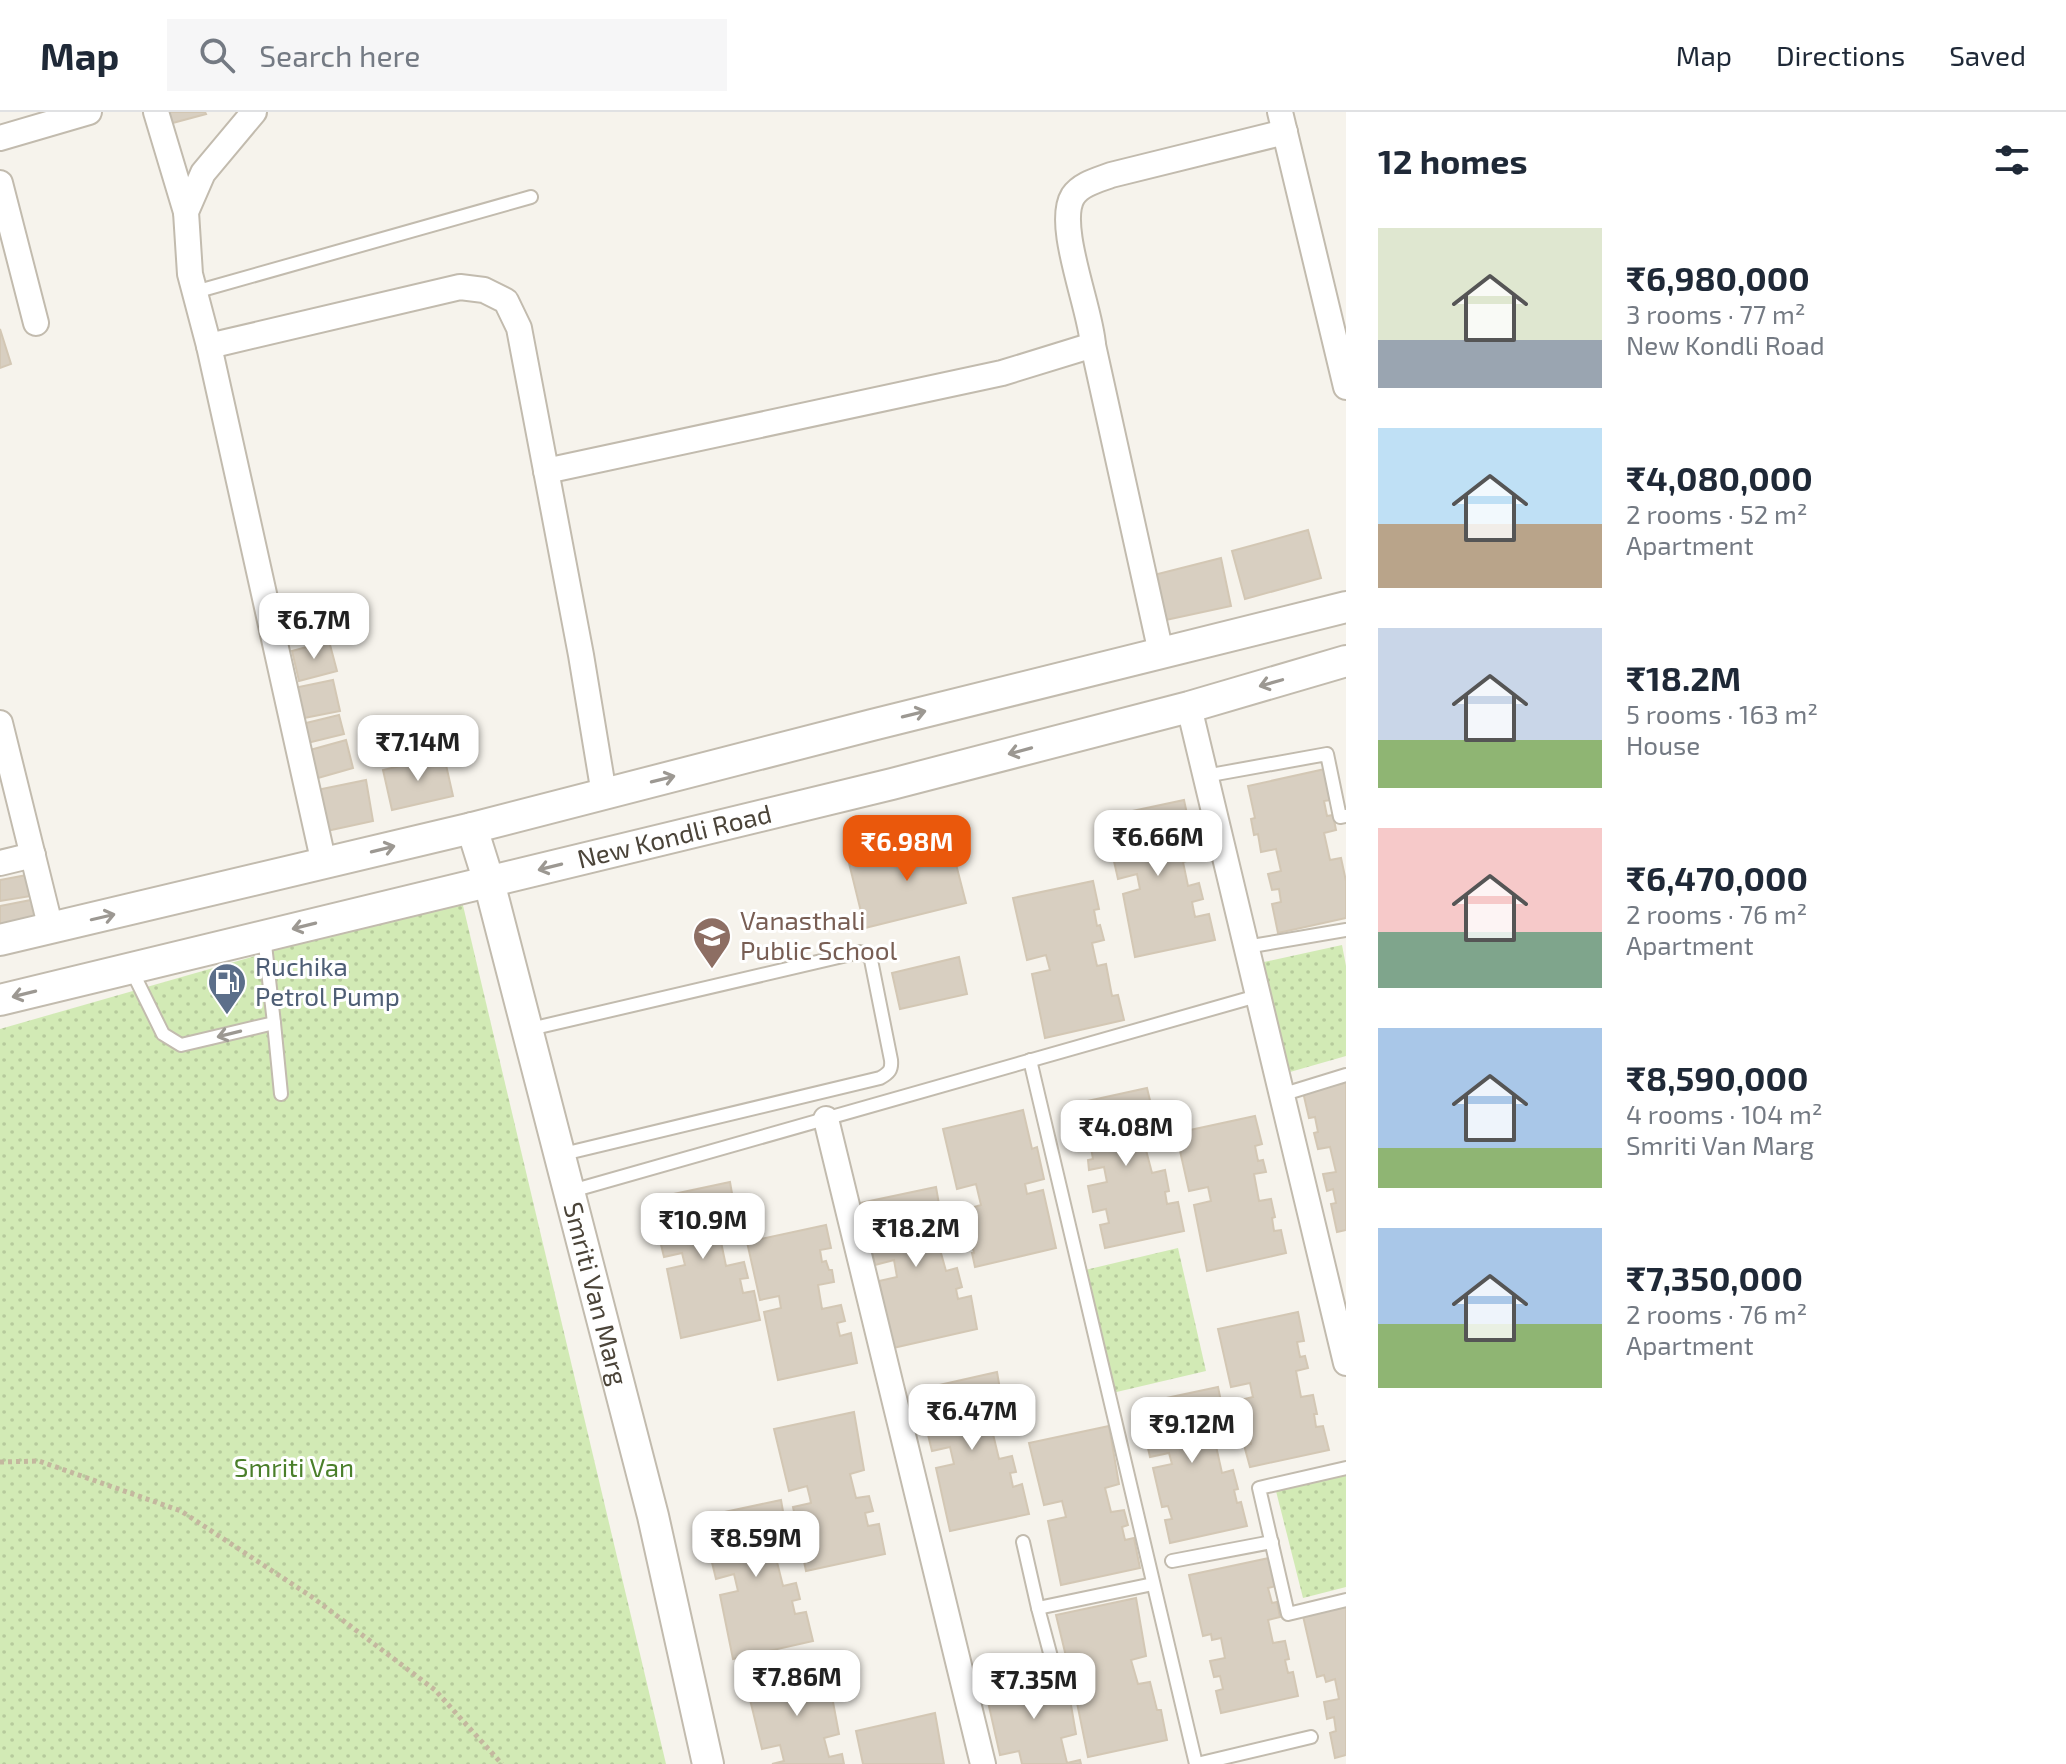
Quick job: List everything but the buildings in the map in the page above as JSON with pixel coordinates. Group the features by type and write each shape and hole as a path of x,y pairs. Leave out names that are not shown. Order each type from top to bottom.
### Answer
{"street":[{"path":"0,138 89,112"},
{"path":"156,112 186,212 190,274 209,346 324,864"},
{"path":"186,212 203,173 254,112"},
{"path":"1161,653 1092,330 1071,249 1068,210 1073,196 1086,184 1111,175 1282,122 1346,387"},
{"path":"0,183 36,323"},
{"path":"209,346 460,287 484,290 506,301 519,328 604,794"},
{"path":"546,471 1002,373 1093,345"},
{"path":"0,940 472,828 1346,607"},
{"name":"New Kondli Road","path":"0,1000 892,784 1189,707 1346,661"},
{"path":"1189,707 1346,1363"},
{"path":"0,723 51,929"},
{"name":"Smriti Van Marg","path":"472,828 489,882 653,1516 708,1764"},
{"path":"0,863 33,855"},
{"path":"826,1119 983,1764"}],"lane":[{"path":"195,292 531,197"},
{"path":"1205,776 1327,754 1340,817 1346,816"},
{"path":"1246,947 1346,930"},
{"path":"264,936 281,1094"},
{"path":"526,1030 860,952 871,960 892,1066 889,1073 880,1078 558,1155"},
{"path":"130,968 163,1034 181,1045 274,1023"},
{"path":"568,1192 1257,996"},
{"path":"1030,1060 1196,1764 1311,1737"},
{"path":"1281,1095 1346,1075"},
{"path":"1346,1468 1259,1488 1288,1614 1346,1600"},
{"path":"1023,1542 1054,1668"},
{"path":"1172,1561 1272,1542"},
{"path":"1038,1608 1153,1584"}],"path":[{"path":"0,1462 39,1461 181,1511 312,1597 435,1690 502,1764"}],"green space":[{"name":"Smriti Van","path":"461,897 666,1764 0,1764 0,1029"},
{"path":"1342,945 1346,966 1346,1056 1276,1076 1250,965"},
{"path":"1178,1248 1206,1371 1108,1394 1081,1271"},
{"path":"1346,1474 1346,1587 1303,1598 1276,1491"}],"place":[{"name":"Vanasthali Public School","path":"712,970"},
{"name":"Ruchika Petrol Pump","path":"227,1016"}]}
